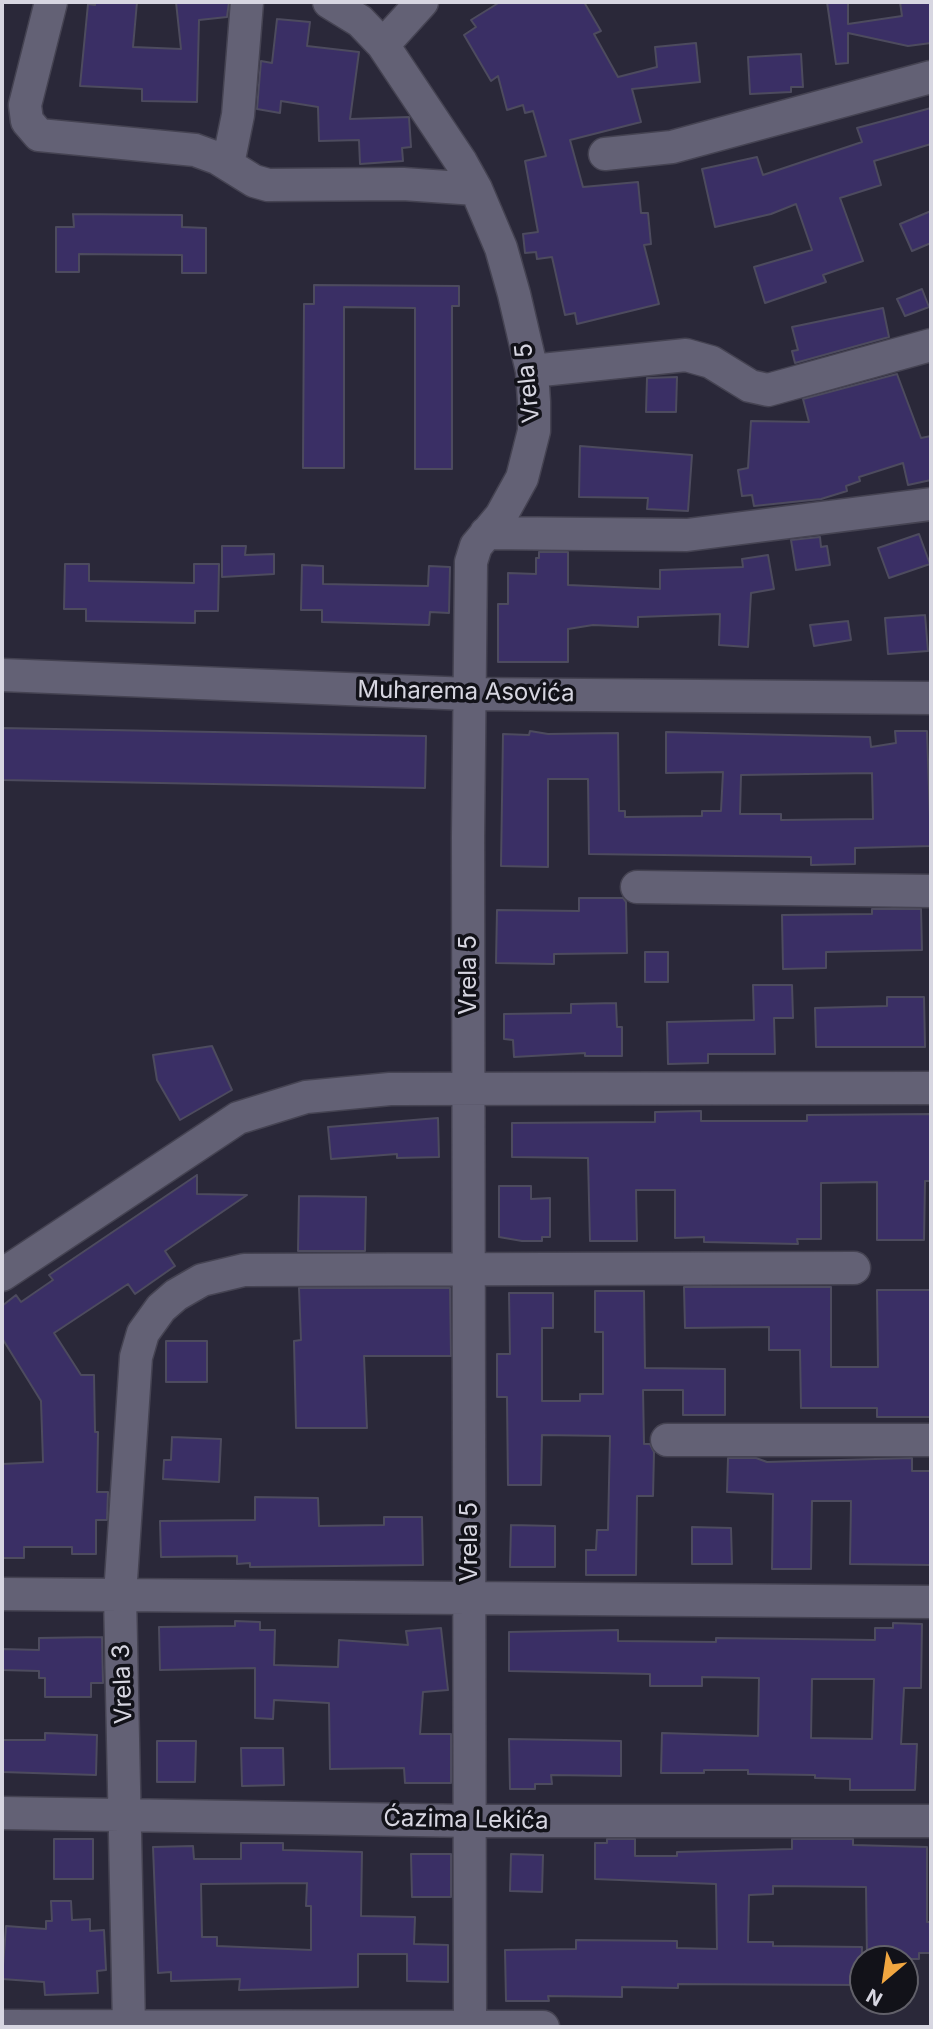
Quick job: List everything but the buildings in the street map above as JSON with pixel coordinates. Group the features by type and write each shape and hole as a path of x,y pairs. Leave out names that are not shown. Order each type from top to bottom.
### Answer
{"street":[{"path":"51,2 25,105 27,121 39,135 195,150 228,164 254,181 268,185 404,184 476,189"},
{"path":"228,164 238,115 247,2"},
{"name":"Vrela 5","path":"329,2 359,22 383,45 476,189 501,248 532,371 534,412 530,452 512,499 476,546 471,562 470,2026"},
{"path":"383,45 422,2"},
{"path":"605,154 672,147 931,76"},
{"path":"532,371 686,355 711,362 750,386 768,390 931,345"},
{"path":"486,533 687,535 931,504"},
{"name":"Muharema Asovića","path":"2,675 469,694 931,698"},
{"path":"637,887 931,891"},
{"path":"2,1275 238,1118 277,1104 338,1091 931,1088"},
{"path":"470,1268 854,1268"},
{"name":"Vrela 3","path":"129,2026 120,1595 139,1343 153,1317 176,1295 221,1274 244,1270 470,1268"},
{"path":"667,1440 931,1440"},
{"path":"2,1594 931,1602"},
{"name":"Ćazima Lekića","path":"2,1813 471,1821 931,1821"},
{"path":"2,2026 542,2027"}]}
